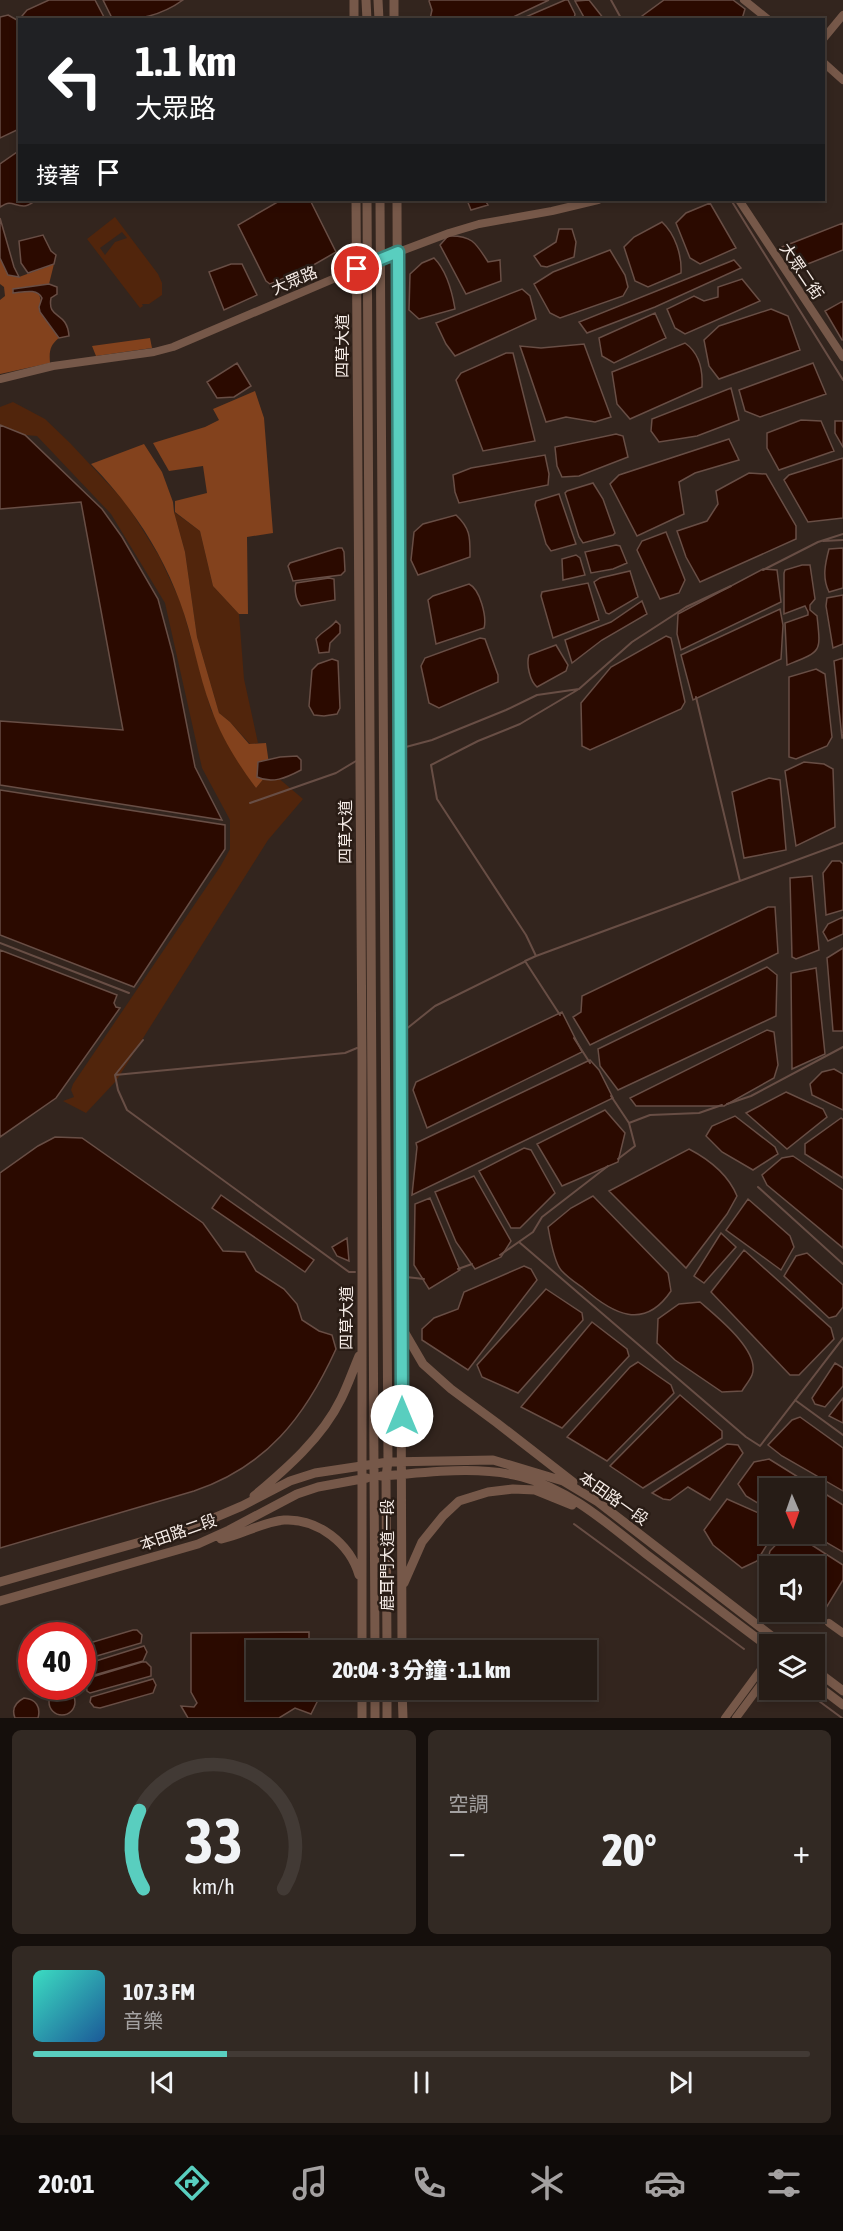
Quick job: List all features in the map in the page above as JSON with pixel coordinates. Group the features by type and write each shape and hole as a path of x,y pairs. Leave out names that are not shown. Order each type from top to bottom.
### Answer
{"street":[{"path":"354,0 354,18"},
{"path":"366,0 366,18"},
{"path":"378,0 379,18"},
{"path":"394,0 394,18"},
{"path":"744,0 766,18"},
{"path":"825,37 843,15"},
{"path":"825,64 843,80"},
{"name":"四草大道","path":"356,201 362,1048 361,1465"},
{"name":"四草大道","path":"367,201 374,1463"},
{"path":"380,201 388,1462"},
{"path":"398,201 402,1461"},
{"name":"大眾路","path":"0,379 53,366 174,347 398,252 479,224 594,201"},
{"name":"大眾二街","path":"740,201 843,357"},
{"path":"401,1327 423,1364 450,1389 598,1502"},
{"path":"242,1506 297,1458 317,1435 341,1401 361,1351"},
{"name":"本田路一段","path":"361,1465 402,1461 493,1460 563,1481 598,1502 767,1634"},
{"name":"鹿耳門大道一段","path":"402,1461 402,1640"},
{"name":"鹿耳門大道一段","path":"387,1640 386,1476 388,1462"},
{"name":"鹿耳門大道一段","path":"374,1463 375,1640"},
{"name":"鹿耳門大道一段","path":"361,1465 362,1640"},
{"name":"本田路二段","path":"0,1582 194,1527 298,1479 315,1473 361,1465"},
{"name":"本田路一段","path":"361,1478 463,1471 521,1477 550,1486 593,1513 759,1640"},
{"name":"本田路二段","path":"0,1601 198,1544 230,1530 297,1494 361,1478"},
{"path":"402,1588 422,1542 443,1516 459,1501 488,1492 513,1489 535,1490 593,1513"},
{"path":"198,1544 225,1539 285,1520 308,1523 328,1533 345,1550 358,1572 362,1585"},
{"path":"829,1623 843,1633"},
{"path":"725,1718 759,1672"},
{"path":"825,1677 843,1691"},
{"path":"736,1718 759,1687"},
{"path":"825,1691 843,1705"},
{"path":"362,1700 362,1718"},
{"path":"375,1700 375,1718"},
{"path":"387,1700 387,1718"},
{"path":"402,1700 402,1718"}],"shaded area":[{"path":"49,0 95,0 104,18 23,18 27,10"},
{"path":"103,0 183,0 166,10 149,16 112,18"},
{"path":"549,0 511,18 430,18 432,10 429,1"},
{"path":"565,0 568,0 575,14 574,18 523,18"},
{"path":"589,0 603,18 584,18 575,1"},
{"path":"664,0 733,0 745,9 742,18 639,18"},
{"path":"8,15 17,20 18,24 18,129 0,138 0,17"},
{"path":"18,150 18,201 35,201 26,206 10,203 0,207 0,164"},
{"path":"279,201 310,201 336,252 310,267 270,284 266,281 238,225"},
{"path":"467,201 486,201 488,205 471,210"},
{"path":"710,203 736,248 700,264 690,258 676,223 686,213"},
{"path":"115,217 158,274 162,283 162,295 149,304 142,304 140,308 87,239","holes":["122,232 127,238 115,242 105,255 100,248"]},
{"path":"0,218 19,277 8,275 0,258"},
{"path":"662,222 671,232 677,245 681,273 648,287 635,281 624,247 634,237"},
{"path":"843,223 843,250 795,269 782,247"},
{"path":"559,229 572,229 576,242 574,257 547,267 541,266 534,256 556,242"},
{"path":"43,235 51,251 56,255 54,264 28,273 21,263 19,241"},
{"path":"448,236 463,237 473,242 488,262 500,260 501,281 466,294 440,245"},
{"path":"610,250 625,275 628,287 623,296 560,318 550,313 534,284 553,272"},
{"path":"0,258 8,275 19,277 54,264 49,284 13,289 14,293 32,291 39,294 40,312 59,338 51,349 50,363 0,374 0,300 5,296 4,287 0,284"},
{"path":"434,258 446,275 455,309 419,319 409,310 410,274 422,263"},
{"path":"734,260 741,268 655,307 587,333 579,322"},
{"path":"231,264 242,264 257,295 224,310 209,272"},
{"path":"742,279 760,301 685,334 675,328 667,309 694,296 704,301 718,297 718,287"},
{"path":"49,284 57,287 57,294 51,298 52,310 65,322 69,336 59,338 40,312 42,298 40,295 30,291 13,293 13,289"},
{"path":"522,289 530,296 536,319 455,356 446,344 436,323"},
{"path":"843,301 843,340 842,340 825,311"},
{"path":"771,309 788,316 800,350 719,379 709,366 704,340 719,326"},
{"path":"655,313 666,338 614,363 602,356 599,338"},
{"path":"150,338 152,348 96,356 92,346"},
{"path":"685,343 694,352 699,362 702,387 630,419 617,404 612,372"},
{"path":"584,344 611,417 595,422 566,417 546,422 520,346 541,348"},
{"path":"506,353 513,353 535,441 483,451 456,380 461,373"},
{"path":"237,363 251,386 234,397 217,398 207,382"},
{"path":"813,363 826,394 760,417 745,411 739,390"},
{"path":"731,388 739,420 697,436 659,442 651,431 652,419"},
{"path":"255,391 264,418 273,533 247,537 248,614 239,614 213,586 200,531 175,512 175,501 207,493 203,466 169,471 153,443 205,427 219,420 213,409"},
{"path":"13,402 45,419 126,503 159,556 181,603 211,710 256,788 270,771 303,799 268,840 116,1081 86,1113 63,1101 74,1097 71,1090 73,1084 220,867 230,849 230,820 202,768 165,603 111,514 37,436 25,435 0,425 0,407"},
{"path":"801,420 821,421 834,451 779,470 767,448 767,433"},
{"path":"835,421 843,421 843,447 835,433"},
{"path":"0,425 25,435 102,509 122,537 158,599 173,655 195,767 222,820 0,785 0,721 123,730 81,502 0,509"},
{"path":"616,434 623,436 628,457 579,476 562,477 557,466 555,447"},
{"path":"729,439 739,460 695,473 679,482 684,514 637,536 610,484 619,475"},
{"path":"144,444 162,472 173,502 185,552 197,637 219,713 249,744 266,743 270,771 256,788 230,750 215,719 202,682 185,615 164,564 143,528 119,495 91,464"},
{"path":"545,455 549,474 548,485 459,503 453,475 471,468"},
{"path":"843,458 843,518 808,522 784,480 789,475"},
{"path":"749,473 766,474 796,526 796,539 700,582 686,557 677,531 707,521 718,504 716,491"},
{"path":"593,483 603,499 615,533 583,543 565,493"},
{"path":"559,494 576,544 551,551 546,544 535,505 536,501"},
{"path":"174,512 200,531 213,586 239,614 244,679 258,743 250,744 219,713 197,637 185,552"},
{"path":"456,515 469,534 470,557 418,575 411,560 414,532 423,524"},
{"path":"666,532 685,580 679,593 660,599 637,550 642,541"},
{"path":"620,546 627,563 613,569 591,573 585,552"},
{"path":"342,548 344,552 345,571 341,575 293,581 288,566 290,563"},
{"path":"843,548 843,588 829,592 825,566 829,549"},
{"path":"576,555 580,558 585,575 563,580 562,559"},
{"path":"810,565 815,599 810,605 810,610 817,616 818,644 813,653 787,665 785,623 808,615 808,612 805,606 784,614 784,573 785,570"},
{"path":"763,569 777,570 781,602 681,650 677,634 678,614"},
{"path":"630,571 638,597 609,614 606,613 594,582 600,578"},
{"path":"334,579 335,600 301,606 296,595 296,583"},
{"path":"588,583 599,620 553,638 541,596 542,592"},
{"path":"469,584 476,591 482,604 484,628 436,644 428,600 433,596"},
{"path":"843,595 843,644 833,648 826,606 827,598"},
{"path":"642,601 647,614 602,640 572,663 565,640 611,622"},
{"path":"780,609 783,625 781,659 693,700 681,655"},
{"path":"336,621 340,625 340,633 330,643 329,652 319,653 316,639"},
{"path":"666,636 671,638 685,702 681,709 590,750 582,746 581,703 611,667"},
{"path":"480,638 485,639 498,675 498,682 439,708 429,703 421,666 425,658"},
{"path":"556,645 568,665 566,671 537,687 529,672 529,655"},
{"path":"843,658 843,738 842,738 834,661"},
{"path":"332,659 338,661 340,708 337,714 314,715 309,706 312,670 318,664"},
{"path":"816,669 825,674 832,737 827,746 796,759 789,757 789,677"},
{"path":"297,756 301,760 301,770 279,779 268,780 257,777 258,762"},
{"path":"804,762 824,764 833,769 835,827 796,846 785,771"},
{"path":"769,778 780,780 786,850 744,858 732,792"},
{"path":"0,790 225,825 225,849 134,987 0,935"},
{"path":"832,861 840,861 843,864 843,910 826,915 823,873"},
{"path":"812,876 819,950 796,959 792,957 790,878"},
{"path":"768,907 775,907 778,953 590,1045 573,1017 581,1012 582,996"},
{"path":"843,917 843,934 828,941 823,932 828,924"},
{"path":"843,948 843,1031 833,1031 827,958"},
{"path":"0,950 117,995 114,1003 120,1008 56,1098 0,1137"},
{"path":"767,967 777,975 776,1016 618,1090 600,1066 598,1049"},
{"path":"816,968 825,1054 792,1069 791,973"},
{"path":"562,1012 582,1052 427,1128 413,1090 416,1082"},
{"path":"767,1030 774,1032 778,1065 774,1078 724,1106 636,1106 630,1098"},
{"path":"590,1060 599,1070 613,1098 412,1195 416,1143"},
{"path":"834,1069 843,1074 843,1110 812,1095 810,1084 822,1072"},
{"path":"786,1092 823,1109 827,1117 787,1149 746,1113"},
{"path":"605,1110 625,1133 618,1162 562,1186 537,1144"},
{"path":"735,1116 775,1147 778,1154 753,1170 722,1152 706,1136 712,1126"},
{"path":"841,1118 843,1119 843,1178 805,1154 805,1144"},
{"path":"55,1137 82,1138 203,1223 223,1251 245,1252 256,1271 284,1289 297,1304 302,1320 319,1331 332,1335 336,1349 324,1374 296,1417 262,1453 242,1468 220,1481 194,1491 0,1548 0,1173"},
{"path":"524,1148 531,1150 555,1193 520,1228 511,1228 479,1171"},
{"path":"689,1149 718,1168 729,1181 737,1196 727,1214 686,1268 609,1191"},
{"path":"793,1156 843,1190 843,1248 767,1185 762,1175 782,1158"},
{"path":"474,1176 511,1241 501,1257 475,1269 456,1242 435,1192"},
{"path":"221,1195 314,1260 305,1272 212,1208"},
{"path":"593,1196 668,1273 671,1291 650,1311 628,1314 617,1311 594,1297 566,1275 556,1261 548,1227 571,1208"},
{"path":"430,1198 460,1270 429,1289 414,1265 415,1204"},
{"path":"748,1199 790,1236 794,1247 781,1270 726,1230"},
{"path":"721,1233 736,1247 704,1283 694,1276"},
{"path":"347,1238 349,1261 337,1256 332,1247"},
{"path":"744,1250 831,1328 834,1339 799,1375 790,1375 711,1292"},
{"path":"807,1253 843,1285 843,1307 836,1316 829,1318 784,1276 796,1256"},
{"path":"524,1266 531,1269 537,1280 468,1370 422,1340 422,1329 434,1318 458,1309 464,1292"},
{"path":"546,1289 582,1313 583,1320 518,1393 482,1377 477,1365"},
{"path":"700,1302 726,1325 750,1355 753,1366 752,1375 742,1391 722,1392 675,1360 657,1343 658,1319 679,1304"},
{"path":"592,1322 627,1349 629,1356 562,1428 521,1407"},
{"path":"638,1362 671,1385 674,1393 607,1461 567,1437 630,1367"},
{"path":"835,1363 843,1368 843,1386 825,1407 815,1404 812,1398"},
{"path":"680,1395 722,1431 722,1438 643,1488 610,1466"},
{"path":"843,1398 843,1423 829,1416"},
{"path":"800,1417 843,1448 843,1491 825,1481 825,1478 820,1478 782,1456 768,1445 792,1420"},
{"path":"727,1444 738,1445 743,1453 710,1500 688,1487 670,1500 652,1493"},
{"path":"769,1459 800,1478 759,1478 759,1504 746,1496 738,1484 754,1462"},
{"path":"825,1494 843,1505 843,1552 825,1542"},
{"path":"727,1499 759,1513 759,1544 767,1544 757,1561 742,1568 713,1545 704,1530"},
{"path":"777,1544 810,1544 843,1565 843,1580 826,1608 825,1556 769,1556"},
{"path":"133,1630 137,1630 142,1635 141,1643 96,1656 96,1641"},
{"path":"309,1632 309,1640 246,1640 246,1700 318,1700 311,1714 295,1708 279,1718 188,1718 181,1706 194,1707 197,1703 191,1692 191,1633"},
{"path":"144,1646 147,1652 143,1661 96,1675 96,1661"},
{"path":"142,1662 146,1662 151,1667 151,1676 96,1691 96,1676"},
{"path":"153,1679 156,1685 153,1693 100,1708 94,1707 90,1702 96,1700 96,1696"},
{"path":"32,1700 37,1704 38,1718 15,1718 15,1706 19,1701"},
{"path":"49,1700 75,1700 71,1711 62,1715 53,1711 49,1702"}],"waterway":[{"path":"611,0 621,18"},
{"path":"732,201 843,380"},
{"path":"763,570 818,542 843,534"},
{"path":"823,541 843,540"},
{"path":"402,748 432,740 537,695 579,689 632,642 686,607 731,586"},
{"path":"560,1015 525,961 536,956 526,935 437,799 431,765 478,741 520,724 579,689"},
{"path":"696,697 740,881"},
{"path":"250,803 336,773 356,761"},
{"path":"536,956 843,843"},
{"path":"0,943 129,993"},
{"path":"405,1030 435,1006 524,962"},
{"path":"574,1038 590,1063"},
{"path":"143,1040 115,1075 118,1090 127,1110 349,1272 355,1272"},
{"path":"727,1104 751,1096 843,1047"},
{"path":"115,1075 345,1053 357,1048"},
{"path":"611,1096 629,1123 635,1146 618,1159"},
{"path":"629,1123 650,1115 699,1113 722,1105"},
{"path":"500,1255 533,1232 542,1217 608,1166"},
{"path":"758,1187 843,1264"},
{"path":"519,1242 746,1437 760,1446 843,1338"},
{"path":"458,1269 472,1264"},
{"path":"406,1277 424,1279"},
{"path":"795,1400 843,1435"},
{"path":"574,1524 744,1649"},
{"path":"818,1700 842,1718"}],"route":[{"path":"357,269 398,252 402,1416"}]}
